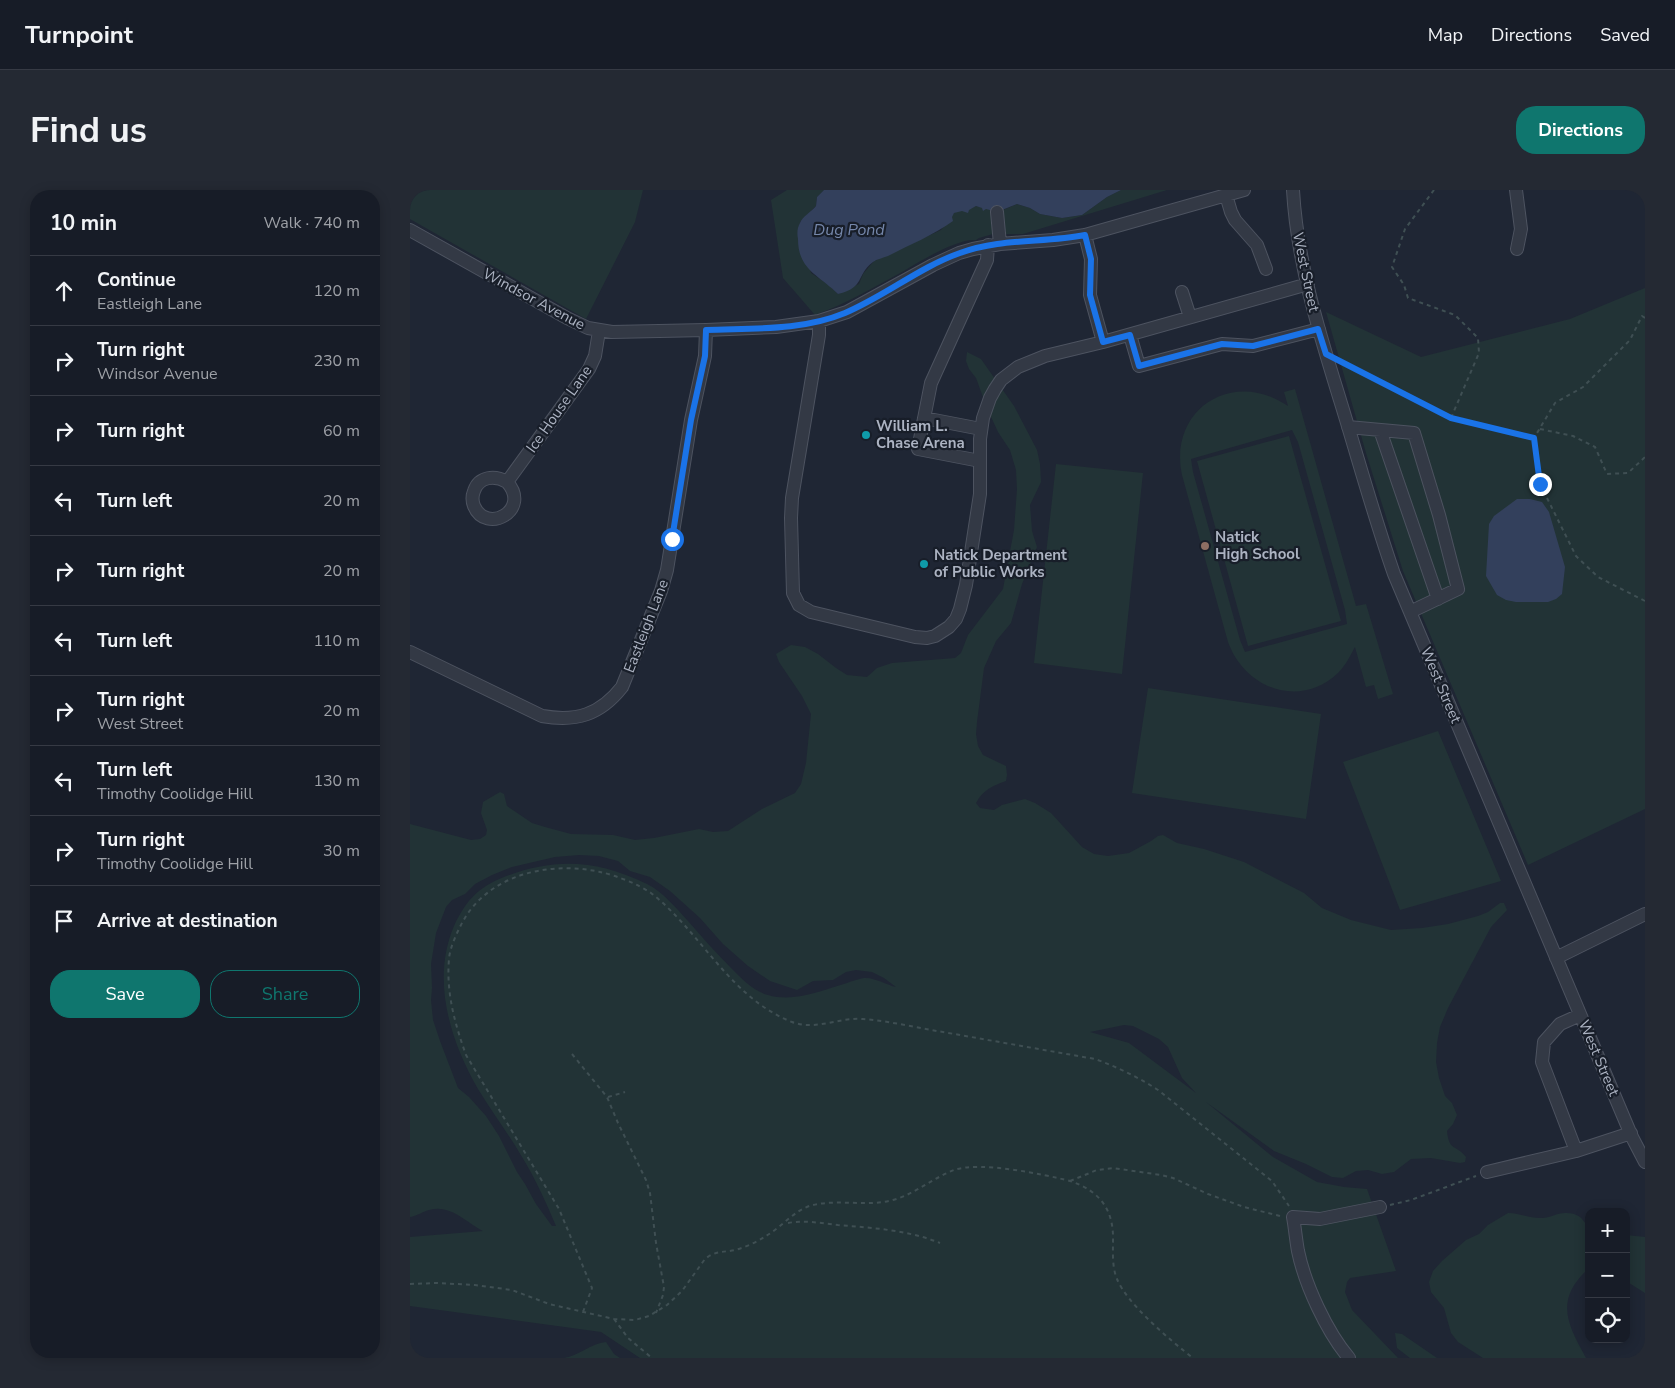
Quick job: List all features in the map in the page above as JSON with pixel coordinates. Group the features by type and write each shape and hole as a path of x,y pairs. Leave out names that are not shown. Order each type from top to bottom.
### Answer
{"street":[{"name":"Windsor Avenue","path":"412,234 567,318 599,331 776,327 820,321 847,312 959,253 994,244 1053,240 1085,235 1244,190"},
{"name":"West Street","path":"1293,190 1298,238 1318,329 1386,550 1410,612 1580,1015 1645,1162"},
{"path":"1516,190 1521,229 1517,248"},
{"path":"1226,195 1235,220 1257,245 1266,268"},
{"path":"980,461 918,450 932,383 994,244 998,212"},
{"path":"1085,235 1091,259 1090,295 1103,342"},
{"path":"820,321 792,508 792,593 799,605 811,612 915,637 927,638 935,636 949,627 956,619 960,609 966,585 980,494 981,429 986,409 995,388 1002,380 1018,367 1046,356 1130,335 1308,284"},
{"path":"1182,292 1190,317"},
{"path":"1130,335 1139,366 1222,344 1253,346 1318,329"},
{"name":"Eastleigh Lane","path":"410,652 542,716 559,719 580,716 596,711 612,700 622,686 628,672 667,570 691,420 705,356 706,330"},
{"name":"Ice House Lane","path":"507,482 589,369 595,356 599,331"},
{"path":"924,418 981,429"},
{"path":"1348,427 1414,434 1439,515 1458,589 1410,612"},
{"path":"1380,430 1438,599"},
{"path":"1556,958 1645,914"},
{"path":"1576,1152 1542,1062 1544,1042 1560,1024 1580,1015"},
{"path":"1487,1172 1576,1152 1631,1133"},
{"path":"1349,1358 1334,1338 1308,1282 1298,1251 1293,1217 1320,1219 1380,1207"}],"path":[{"path":"1434,190 1405,228 1392,266 1404,285 1408,298 1454,315 1478,338 1479,354 1451,418"},
{"path":"1645,318 1642,316 1630,340 1583,386 1555,402 1534,438 1540,484 1576,556 1598,577 1645,601"},
{"path":"1326,354 1451,418 1534,438"},
{"path":"1540,429 1573,436 1594,447 1608,474 1628,473 1645,457"},
{"path":"583,1312 592,1288 587,1274 559,1209 466,1055 459,1035 449,989 449,958 453,943 466,915 486,893 517,876 552,869 572,868 601,872 618,877 650,892 753,1000 792,1022 804,1026 818,1026 861,1019 879,1021 1095,1059 1117,1067 1158,1090 1266,1176 1283,1196 1293,1217 1244,1207 1208,1194 1173,1178 1161,1175 1113,1168 1097,1170 1070,1180"},
{"path":"572,1054 607,1097 618,1123 644,1171 650,1193 664,1287 656,1313"},
{"path":"607,1097 625,1092"},
{"path":"410,1284 475,1285 512,1290 549,1304 614,1319 635,1320 656,1313 682,1291 709,1256 714,1253 736,1250 755,1242 786,1223 798,1212 813,1205 892,1200 923,1187 955,1170 985,1166 1070,1180 1090,1190 1105,1204 1113,1224 1113,1264 1117,1279 1122,1288 1171,1341 1193,1358"},
{"path":"1380,1207 1411,1200 1487,1172"},
{"path":"786,1223 803,1222 870,1227 905,1233 940,1243"},
{"path":"614,1319 628,1338 652,1358"}],"shaded area":[{"path":"410,190 643,190 635,222 586,319 410,219"},
{"path":"787,190 824,190 817,197 816,206 800,222 811,273 829,285 838,294 859,284 863,274 874,261 941,230 954,213 958,211 965,211 976,206 992,210 1003,210 1017,204 1030,208 1040,214 1062,218 1082,215 1107,197 1121,190 1167,190 1023,234 993,234 959,243 938,252 849,301 815,315 783,278 771,200"},
{"path":"1645,288 1645,809 1528,865 1403,571 1366,453 1326,312 1421,357 1570,319"},
{"path":"967,352 981,359 1014,406 1037,450 1041,482 1030,505 1032,531 1037,547 1022,584 1011,623 996,641 984,668 976,734 978,746 983,755 1006,766 1007,775 1006,781 992,787 982,795 976,803 980,808 994,810 1002,805 1025,799 1035,803 1051,813 1082,847 1094,854 1108,856 1129,853 1163,835 1177,843 1204,849 1244,862 1304,893 1322,908 1351,920 1391,930 1448,924 1478,916 1488,912 1500,903 1504,903 1507,910 1491,927 1448,1008 1440,1027 1437,1043 1436,1062 1439,1078 1445,1096 1452,1103 1457,1115 1447,1131 1448,1138 1451,1145 1466,1157 1465,1162 1460,1163 1431,1158 1411,1159 1394,1172 1382,1174 1368,1170 1356,1171 1343,1178 1332,1177 1274,1151 1206,1102 1273,1157 1317,1182 1367,1189 1396,1271 1350,1278 1345,1292 1352,1310 1398,1358 640,1358 601,1332 410,1306 410,1237 483,1231 458,1215 444,1209 429,1210 410,1217 410,824 471,840 480,839 486,835 487,830 481,813 483,802 500,792 504,794 507,806 532,823 571,834 613,835 635,840 699,829 713,832 728,831 762,809 795,793 801,784 806,763 811,714 776,654 791,645 805,647 847,675 867,677 877,668 892,663 955,658 961,653 968,635 1003,589 1014,530 1017,489 1016,470 1010,450 998,432 976,378 966,361","holes":["599,856 618,861 630,871 650,877 670,891 700,918 723,944 748,966 770,981 797,990 813,981 833,980 846,972 856,970 872,972 896,987 864,978 798,997 778,997 763,993 753,988 739,976 658,891 647,884 611,870 576,864 541,866 504,877 487,886 473,896 463,910 454,926 447,946 444,967 447,1009 452,1030 468,1070 531,1173 556,1226 552,1226 536,1204 486,1116 458,1088 433,1020 431,964 436,933 446,907 452,900 465,894 475,884 512,867 555,857","1124,1025 1133,1026 1159,1039 1168,1047 1182,1078 1196,1093 1129,1043 1090,1032"]},
{"path":"1295,389 1356,606 1366,604 1393,694 1378,699 1374,685 1366,687 1355,647 1341,670 1323,684 1307,690 1291,691 1275,689 1260,682 1247,672 1236,658 1228,642 1182,475 1180,452 1185,431 1195,414 1209,402 1227,394 1246,391 1267,395 1288,406 1284,392","holes":["1292,430 1298,442 1345,610 1347,624 1245,652 1240,640 1191,459"]},
{"path":"1289,436 1341,621 1248,646 1197,461"},
{"path":"1056,464 1143,473 1122,674 1034,663"},
{"path":"1148,688 1321,714 1306,819 1132,793"},
{"path":"1438,731 1501,881 1400,910 1343,762"},
{"path":"1508,1213 1538,1218 1562,1213 1575,1214 1585,1223 1585,1272 1571,1290 1567,1311 1573,1333 1586,1358 1483,1358 1458,1342 1451,1333 1444,1308 1431,1292 1429,1282 1433,1271 1442,1261 1466,1240 1479,1234 1488,1225"},
{"path":"1630,1235 1645,1237 1645,1293 1630,1284"},
{"path":"1395,1333 1402,1334 1437,1358 1410,1358 1397,1348"},
{"path":"606,1342 614,1354 620,1358 564,1358 595,1345"}],"water":[{"name":"Dug Pond","path":"824,190 1121,190 1107,197 1082,215 1062,218 1040,214 1030,208 1017,204 997,212 986,209 983,211 982,208 976,206 969,210 968,213 962,211 954,213 953,221 938,231 873,262 867,267 853,288 838,294 811,271 802,258 799,249 797,233 799,225 816,206 817,197"},
{"path":"1517,499 1530,499 1542,502 1549,512 1565,567 1562,594 1548,602 1516,602 1506,600 1497,595 1486,576 1489,524 1494,516"}],"place":[{"name":"William L. Chase Arena","path":"866,435"},
{"name":"Natick High School","path":"1205,546"},
{"name":"Natick Department of Public Works","path":"924,564"}],"route":[{"path":"672,539 686,445 705,356 706,330 776,327 820,321 847,312 933,265 959,253 988,245 1053,240 1085,235 1091,259 1090,295 1103,342 1130,335 1139,366 1222,344 1253,346 1318,329 1326,354 1398,392 1451,418 1534,438 1540,484"}]}
